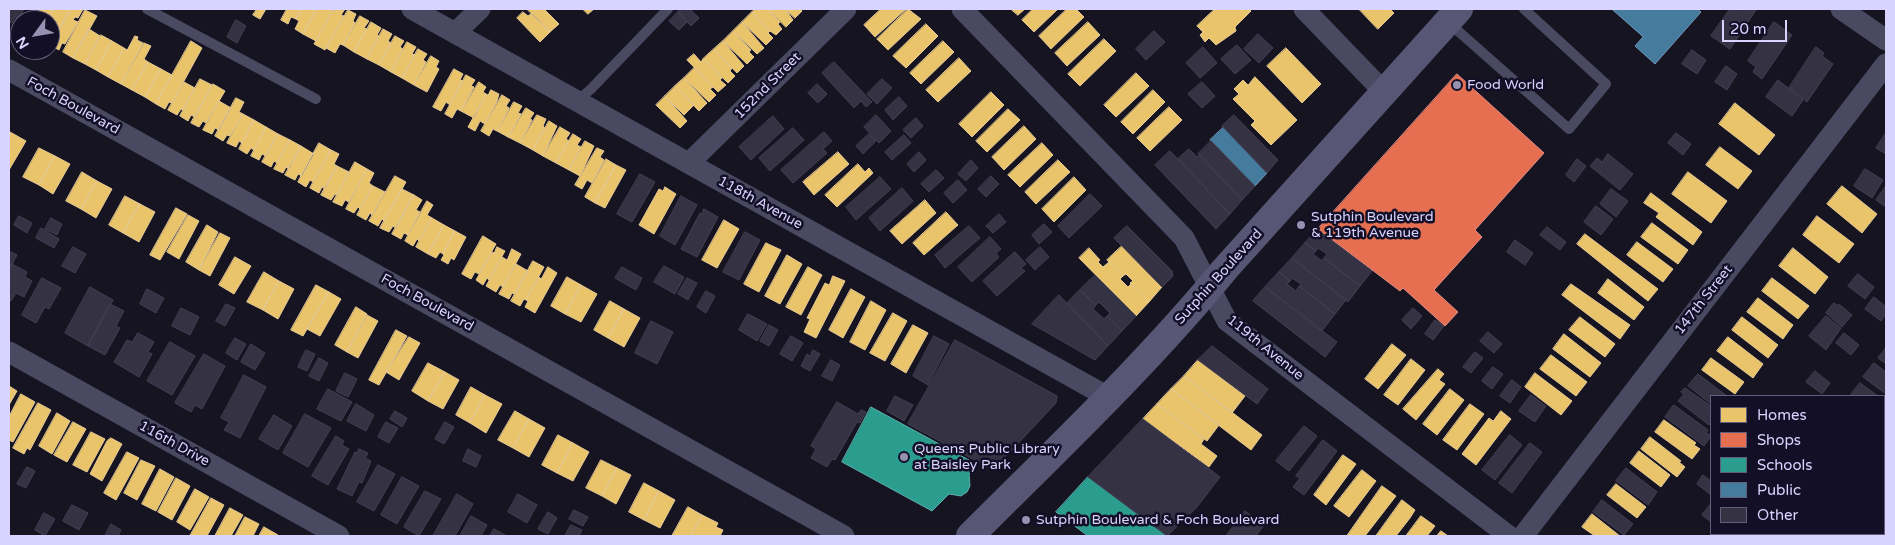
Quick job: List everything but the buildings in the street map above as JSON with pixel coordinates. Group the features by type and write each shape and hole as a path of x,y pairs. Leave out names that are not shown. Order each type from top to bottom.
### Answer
{"main road":[{"name":"Sutphin Boulevard","path":"970,536 1108,397 1209,288 1453,15"}],"street":[{"name":"118th Avenue","path":"412,9 1108,397"},
{"path":"454,32 480,9"},
{"name":"152nd Street","path":"689,163 846,9"},
{"name":"119th Avenue","path":"962,9 1184,238 1226,321 1509,536"},
{"path":"1304,9 1384,92"},
{"path":"1841,9 1886,40"},
{"name":"147th Street","path":"1522,536 1886,64"},
{"name":"Foch Boulevard","path":"9,70 844,536"},
{"name":"116th Drive","path":"9,352 339,536"}],"lane":[{"path":"147,9 316,99"},
{"path":"577,100 591,89 668,9"},
{"path":"1453,15 1480,49 1570,129 1606,84 1524,9"}],"place":[{"name":"Food World","path":"1457,85"},
{"name":"Sutphin Boulevard & 119th Avenue","path":"1301,225"},
{"name":"Queens Public Library at Baisley Park","path":"904,457"},
{"name":"Sutphin Boulevard & Foch Boulevard","path":"1026,520"}]}
